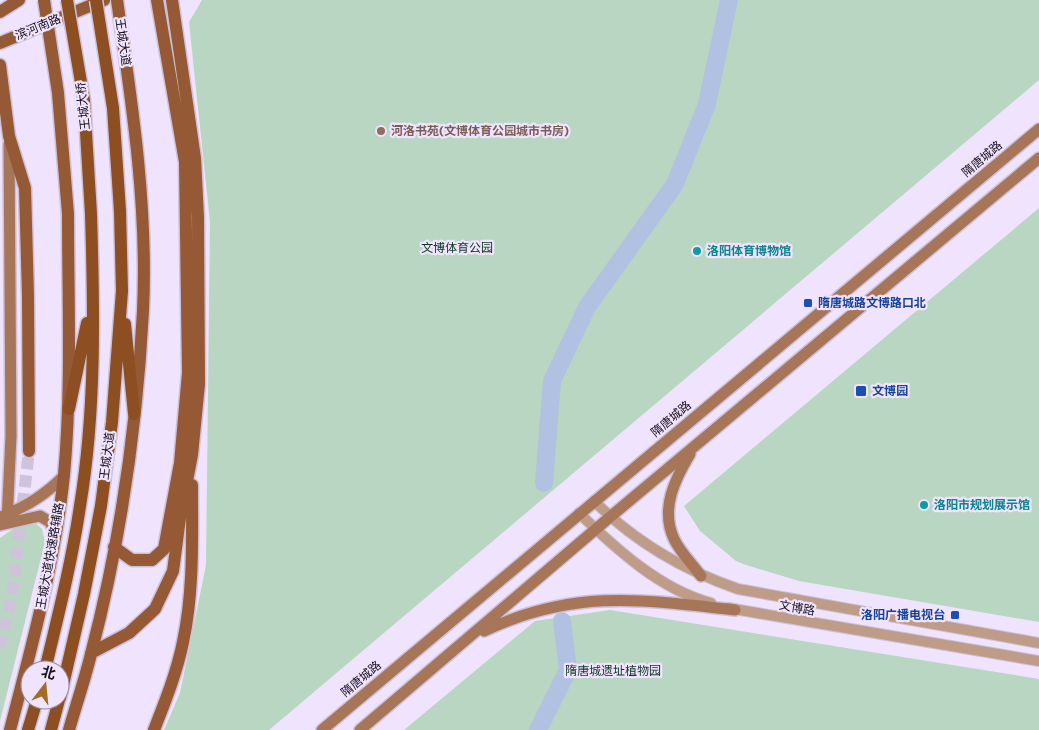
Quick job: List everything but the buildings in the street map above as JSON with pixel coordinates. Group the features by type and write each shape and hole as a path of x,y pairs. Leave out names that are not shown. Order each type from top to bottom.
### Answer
{"highway":[{"name":"王城大桥","path":"67,0 84,100 91,214"},
{"name":"王城大道","path":"69,660 101,506 112,422 122,291 120,211 113,108 96,0"},
{"name":"王城大道","path":"47,660 65,589 81,505 90,409 93,291 91,214"},
{"path":"69,409 93,291"},
{"path":"122,291 134,414"},
{"path":"28,730 34,710"},
{"name":"王城大道","path":"50,730 56,710"}],"main road":[{"path":"0,12 20,0"},
{"name":"王城大道快速路辅路","path":"10,730 48,585 64,476 69,409 68,214 58,93 44,0"},
{"name":"滨河南路","path":"0,43 104,0"},
{"name":"王城大道","path":"117,0 138,146 142,210 143,310 134,414"},
{"path":"114,547 132,560 152,560 164,549 180,463 188,373 184,162 157,0"},
{"path":"91,653 129,633 155,608 173,571 192,455 199,384 198,217 195,158 172,0"},
{"path":"0,65 9,136 11,436 4,519"},
{"name":"隋唐城路","path":"322,730 1039,130"},
{"path":"9,136 25,188 28,296 28,451"},
{"path":"360,730 610,517 1039,158"},
{"path":"69,730 91,653 114,547 134,414"},
{"path":"695,446 676,479 668,507 673,538 701,576"},
{"path":"154,730 183,643 191,590 192,455"},
{"path":"4,519 46,494 64,476"},
{"path":"4,519 40,516 50,522 55,533"},
{"path":"471,637 510,618 547,606 583,600 628,600 735,610"}],"street":[{"name":"文博路","path":"594,501 610,517 662,556 701,576 738,589 1039,643"},
{"name":"文博路","path":"579,513 655,577 693,598 735,610 1039,661"}],"green space":[{"name":"文博体育公园","path":"202,0 1039,0 1039,80 269,730 164,730 180,693 206,565 210,222 189,22"},
{"path":"1039,208 1039,622 799,581 736,561 700,531 684,506"},
{"path":"33,521 42,529 45,542 0,721 0,538 23,522"},
{"name":"隋唐城遗址植物园","path":"610,610 1039,679 1039,730 404,730 535,621"}],"waterway":[{"path":"544,483 552,381 587,307 675,184 707,104 729,0"},
{"path":"538,730 568,670 562,621"}],"tunnel":[{"path":"0,647 12,596 29,451"}],"place":[{"name":"河洛书苑(文博体育公园城市书房)","path":"381,131"},
{"name":"洛阳体育博物馆","path":"697,251"},
{"name":"隋唐城路文博路口北","path":"808,303"},
{"name":"文博园","path":"861,391"},
{"name":"洛阳市规划展示馆","path":"924,505"},
{"name":"洛阳广播电视台","path":"955,615"}]}
